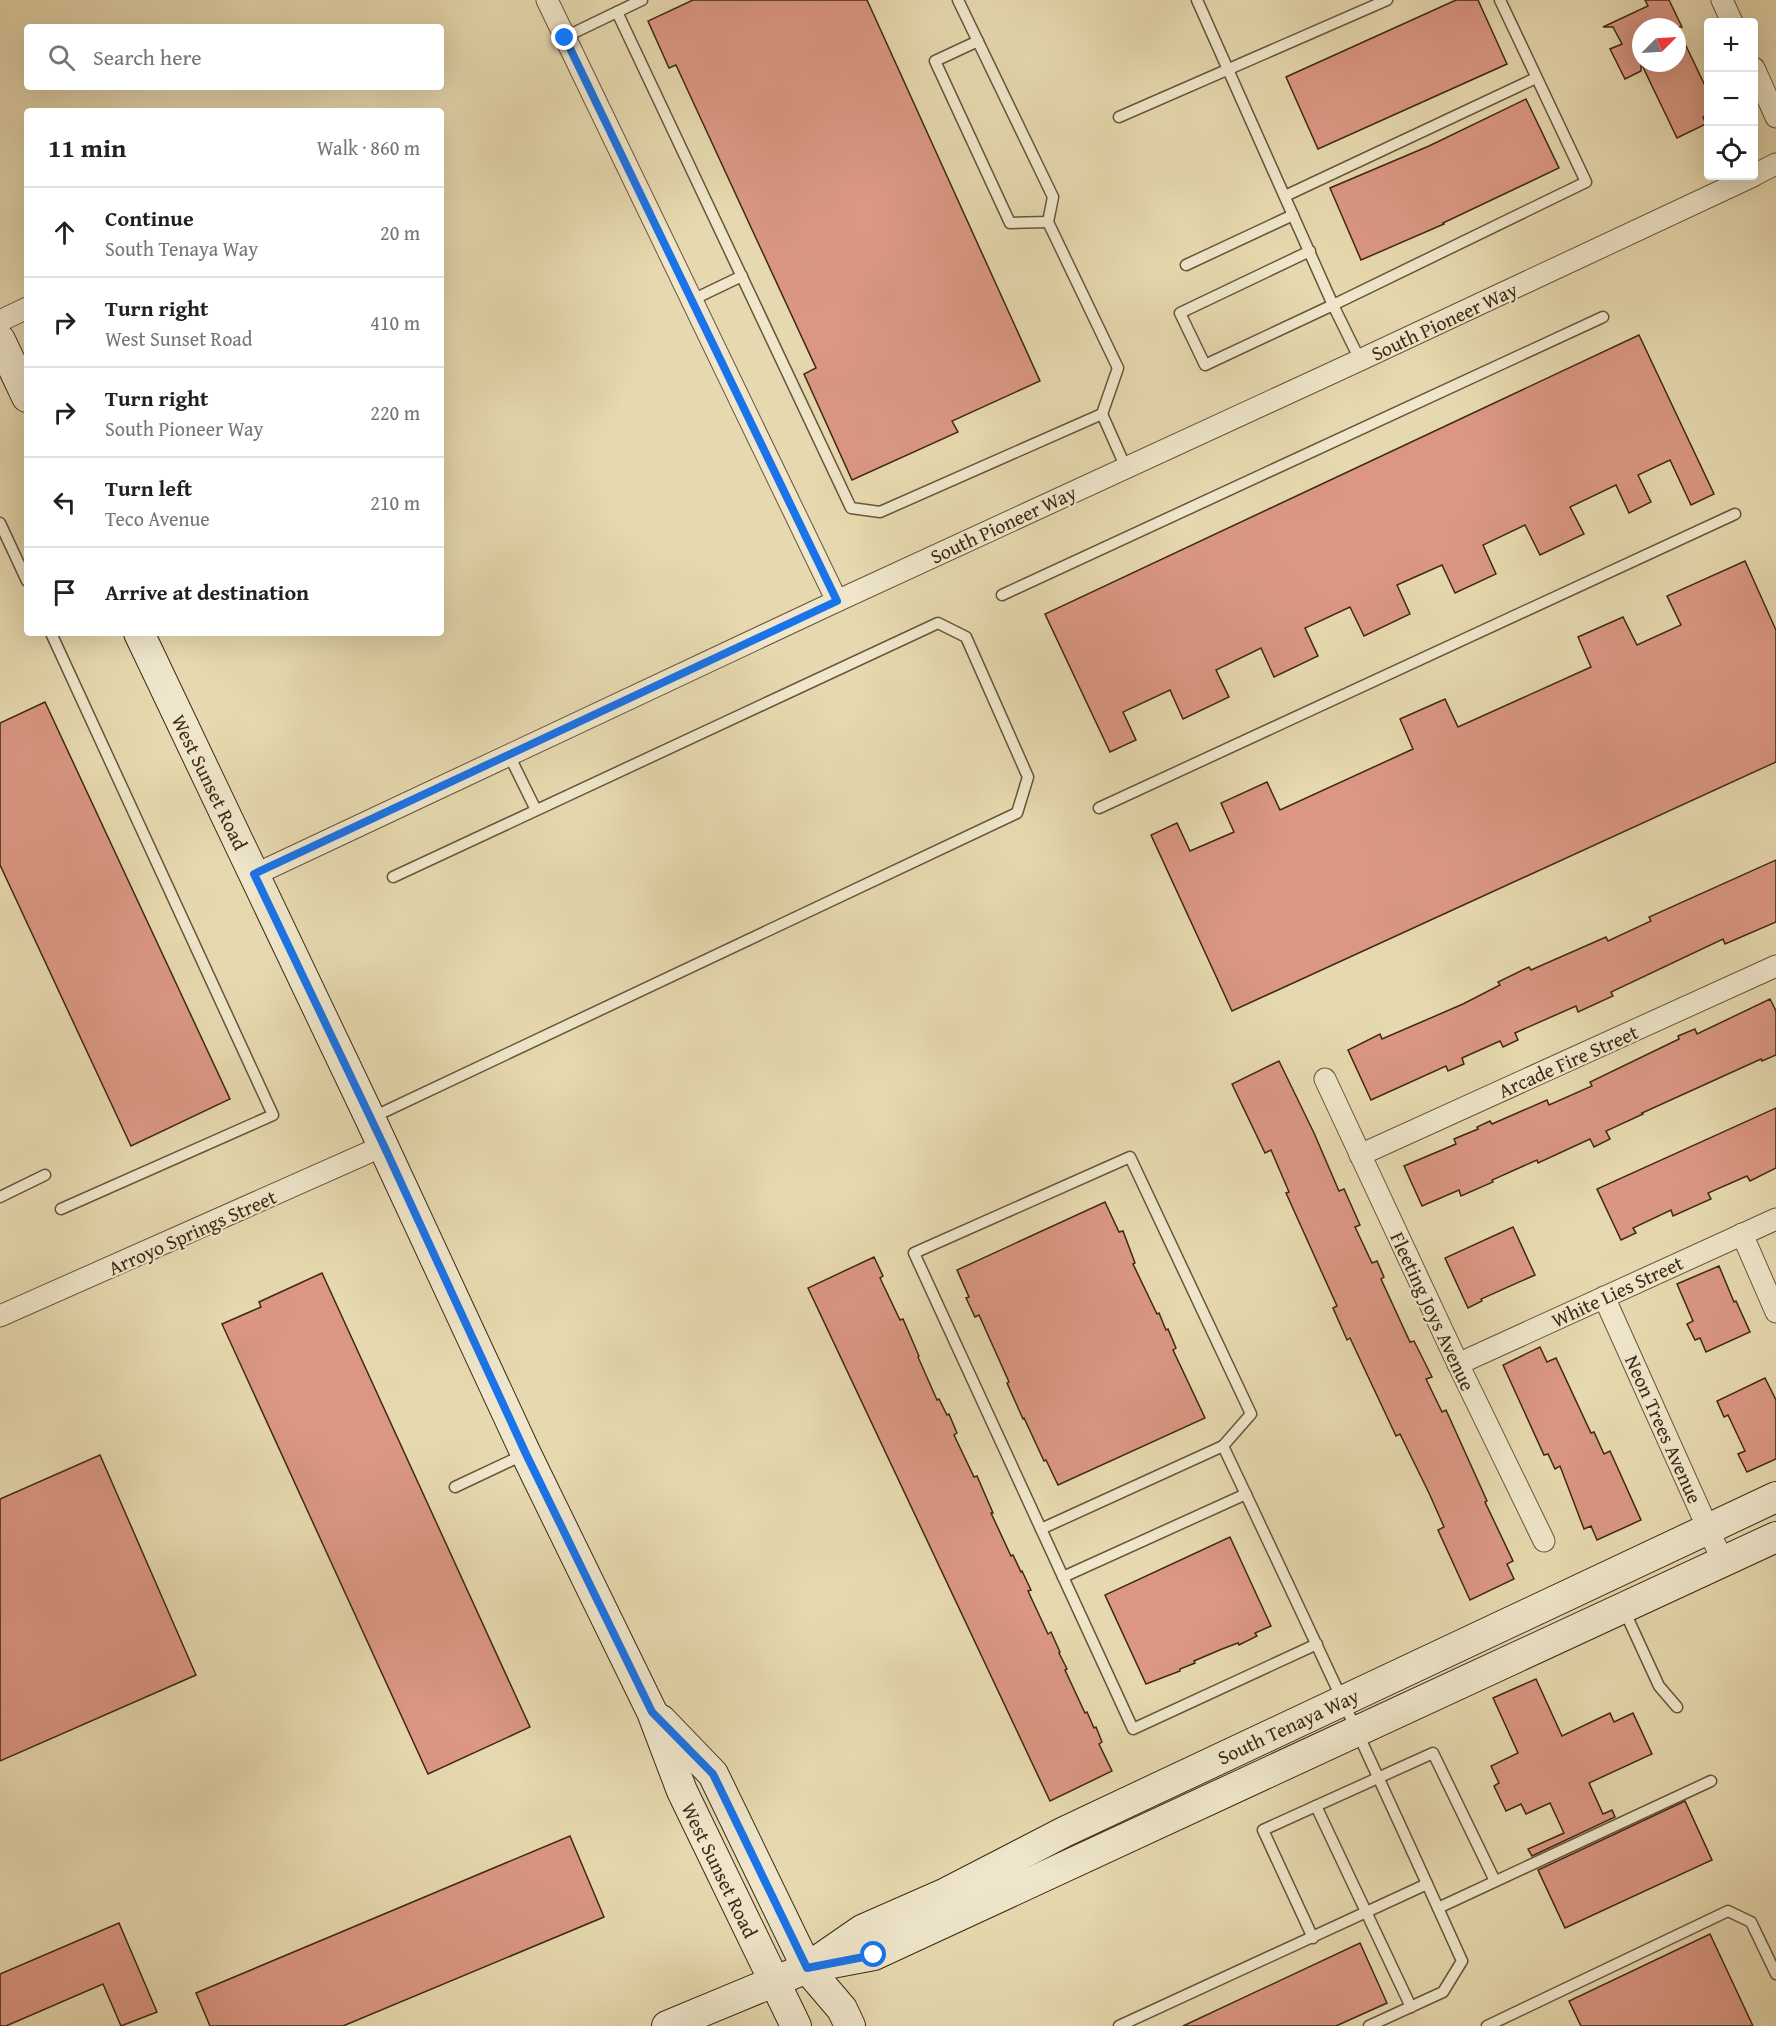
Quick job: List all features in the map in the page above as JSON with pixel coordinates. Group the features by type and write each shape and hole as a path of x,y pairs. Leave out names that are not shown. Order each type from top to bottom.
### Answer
{"street":[{"path":"547,0 837,601"},
{"path":"1722,0 1730,18"},
{"path":"1756,72 1776,117"},
{"name":"South Pioneer Way","path":"1758,173 1776,164"},
{"name":"South Pioneer Way","path":"254,874 1743,180"},
{"path":"0,321 24,309"},
{"path":"0,340 24,391"},
{"name":"West Sunset Road","path":"140,636 384,1146 526,1454 652,1712 682,1791 796,2026"},
{"name":"Arcade Fire Street","path":"1360,1155 1776,966"},
{"name":"Fleeting Joys Avenue","path":"1325,1079 1458,1364 1544,1541"},
{"name":"Arroyo Springs Street","path":"0,1316 384,1146"},
{"name":"White Lies Street","path":"1458,1364 1776,1219"},
{"path":"1742,1234 1776,1312"},
{"name":"Neon Trees Avenue","path":"1604,1297 1723,1562"},
{"name":"South Tenaya Way","path":"667,2026 807,1968 862,1930 944,1894 1064,1832 1776,1497"},
{"name":"South Tenaya Way","path":"807,1968 874,1955 1776,1538"},
{"name":"West Sunset Road","path":"652,1712 713,1774 807,1968 842,2009 850,2026"}],"lane":[{"path":"565,38 642,0"},
{"path":"958,0 1053,197 1048,222 1118,368 1102,414 1126,468"},
{"path":"1197,0 1360,360"},
{"path":"1119,117 1229,71 1387,0"},
{"path":"1310,251 1180,313 1205,365 1586,182 1500,0"},
{"path":"617,12 851,508 880,512 1102,414"},
{"path":"978,41 935,61 1011,223 1048,222"},
{"path":"1285,196 1536,78"},
{"path":"1186,265 1293,215"},
{"path":"692,300 742,276"},
{"path":"1002,595 1603,317"},
{"path":"1099,808 1735,514"},
{"path":"0,523 24,575"},
{"path":"370,1118 1017,813 1028,777 966,637 938,623 393,877"},
{"path":"52,636 273,1114 61,1209"},
{"path":"509,755 536,810"},
{"path":"1041,1529 1223,1446 1251,1414 1130,1157 914,1252 1063,1577 1133,1729 1317,1644"},
{"path":"0,1197 45,1175"},
{"path":"1223,1446 1317,1644 1462,1961 1443,1992 1369,2026"},
{"path":"455,1487 526,1454"},
{"path":"1063,1577 1246,1494"},
{"path":"1623,1608 1659,1686 1677,1707"},
{"path":"1312,1938 1263,1830 1433,1753 1496,1881"},
{"path":"1438,1908 1711,1781"},
{"path":"1316,1806 1411,2007"},
{"path":"1119,2026 1427,1884"},
{"path":"1488,2026 1728,1911 1751,1922 1776,1974"}],"building":[{"path":"693,0 867,0 1040,381 952,421 958,432 852,480 804,374 816,368 676,65 669,68 648,21"},
{"path":"1456,0 1478,0 1507,64 1318,149 1286,77"},
{"path":"1645,0 1669,0 1678,18 1632,18 1632,72 1639,72 1625,79 1610,49 1622,44 1613,27 1603,27 1648,6"},
{"path":"1686,46 1704,84 1704,125 1677,138 1645,72 1686,72"},
{"path":"1526,99 1559,168 1444,224 1361,260 1330,188 1429,146"},
{"path":"1639,335 1714,494 1691,505 1670,460 1638,475 1651,502 1629,513 1616,485 1570,507 1584,534 1540,555 1525,525 1483,545 1496,574 1455,593 1442,565 1397,585 1410,614 1364,636 1350,607 1305,628 1318,656 1274,677 1261,648 1216,670 1229,697 1183,719 1170,690 1123,712 1136,740 1110,752 1045,614"},
{"path":"1745,561 1776,630 1776,762 1232,1011 1151,835 1177,823 1190,851 1234,832 1221,803 1267,782 1280,810 1413,749 1400,719 1445,699 1458,727 1591,667 1578,637 1623,617 1637,645 1681,625 1667,596"},
{"path":"45,702 230,1099 131,1146 0,865 0,723"},
{"path":"1776,860 1776,922 1725,944 1723,939 1611,992 1613,996 1578,1012 1576,1006 1515,1033 1518,1040 1503,1047 1500,1041 1462,1058 1464,1064 1448,1071 1446,1066 1371,1100 1348,1050 1380,1034 1382,1039 1463,1004 1500,985 1498,982 1529,967 1531,970 1606,937 1608,941 1651,921 1649,917"},
{"path":"1770,999 1776,1011 1776,1055 1762,1061 1761,1059 1606,1131 1610,1139 1594,1147 1590,1139 1538,1163 1537,1160 1461,1196 1459,1190 1422,1206 1404,1166 1456,1144 1454,1139 1490,1121 1492,1124 1547,1100 1549,1105 1592,1086 1590,1082 1679,1039 1678,1036 1695,1029 1697,1034"},
{"path":"1279,1061 1339,1191 1344,1189 1360,1225 1355,1227 1372,1263 1377,1261 1384,1277 1381,1279 1410,1342 1414,1341 1432,1377 1426,1379 1442,1412 1446,1410 1513,1561 1507,1564 1514,1579 1470,1600 1438,1530 1444,1527 1429,1493 1400,1434 1396,1436 1350,1338 1347,1340 1333,1308 1337,1306 1286,1193 1289,1192 1271,1150 1265,1153 1232,1084"},
{"path":"1776,1108 1776,1168 1750,1181 1747,1176 1708,1193 1711,1199 1673,1216 1671,1210 1633,1228 1636,1233 1621,1240 1597,1189"},
{"path":"1105,1202 1119,1232 1123,1231 1135,1263 1133,1264 1157,1314 1159,1313 1166,1330 1168,1329 1176,1348 1173,1350 1205,1418 1058,1485 1023,1419 979,1315 975,1317 966,1298 969,1297 957,1270"},
{"path":"1513,1227 1535,1275 1481,1299 1482,1301 1468,1308 1445,1258"},
{"path":"874,1257 883,1276 880,1278 900,1320 903,1319 937,1400 939,1399 947,1415 949,1414 957,1433 954,1435 974,1477 977,1476 1011,1556 1013,1555 1031,1590 1028,1591 1048,1634 1051,1632 1085,1713 1087,1712 1094,1728 1096,1727 1102,1742 1099,1744 1112,1771 1050,1801 808,1288"},
{"path":"1719,1266 1750,1332 1706,1352 1700,1338 1695,1340 1687,1324 1693,1321 1677,1284"},
{"path":"322,1273 530,1727 428,1774 222,1324 261,1307 259,1302"},
{"path":"1540,1347 1547,1362 1556,1358 1591,1433 1594,1432 1604,1454 1610,1451 1641,1520 1597,1540 1591,1526 1584,1529 1560,1466 1555,1469 1548,1454 1544,1455 1503,1365"},
{"path":"1765,1378 1776,1400 1776,1459 1747,1472 1738,1454 1745,1451 1728,1415 1724,1417 1717,1401"},
{"path":"100,1455 196,1675 0,1761 0,1499"},
{"path":"1230,1537 1271,1626 1255,1633 1257,1636 1239,1645 1238,1643 1222,1649 1194,1661 1195,1663 1180,1671 1146,1684 1105,1595"},
{"path":"1536,1679 1562,1736 1610,1713 1614,1722 1633,1713 1652,1754 1589,1783 1603,1814 1612,1810 1615,1817 1532,1856 1528,1849 1564,1833 1550,1803 1526,1814 1521,1804 1506,1811 1494,1786 1499,1783 1491,1766 1518,1753 1493,1698"},
{"path":"1685,1801 1712,1860 1565,1928 1538,1870"},
{"path":"570,1836 604,1917 343,2026 210,2026 196,1993"},
{"path":"119,1923 157,2012 121,2026 103,1984 6,2026 0,2026 0,1974"},
{"path":"1710,1934 1753,2026 1581,2026 1569,2001"},
{"path":"1360,1943 1387,2003 1336,2026 1183,2026"}],"route":[{"path":"565,38 837,601 254,874 384,1146 526,1454 652,1712 713,1774 807,1968 874,1955"}]}
